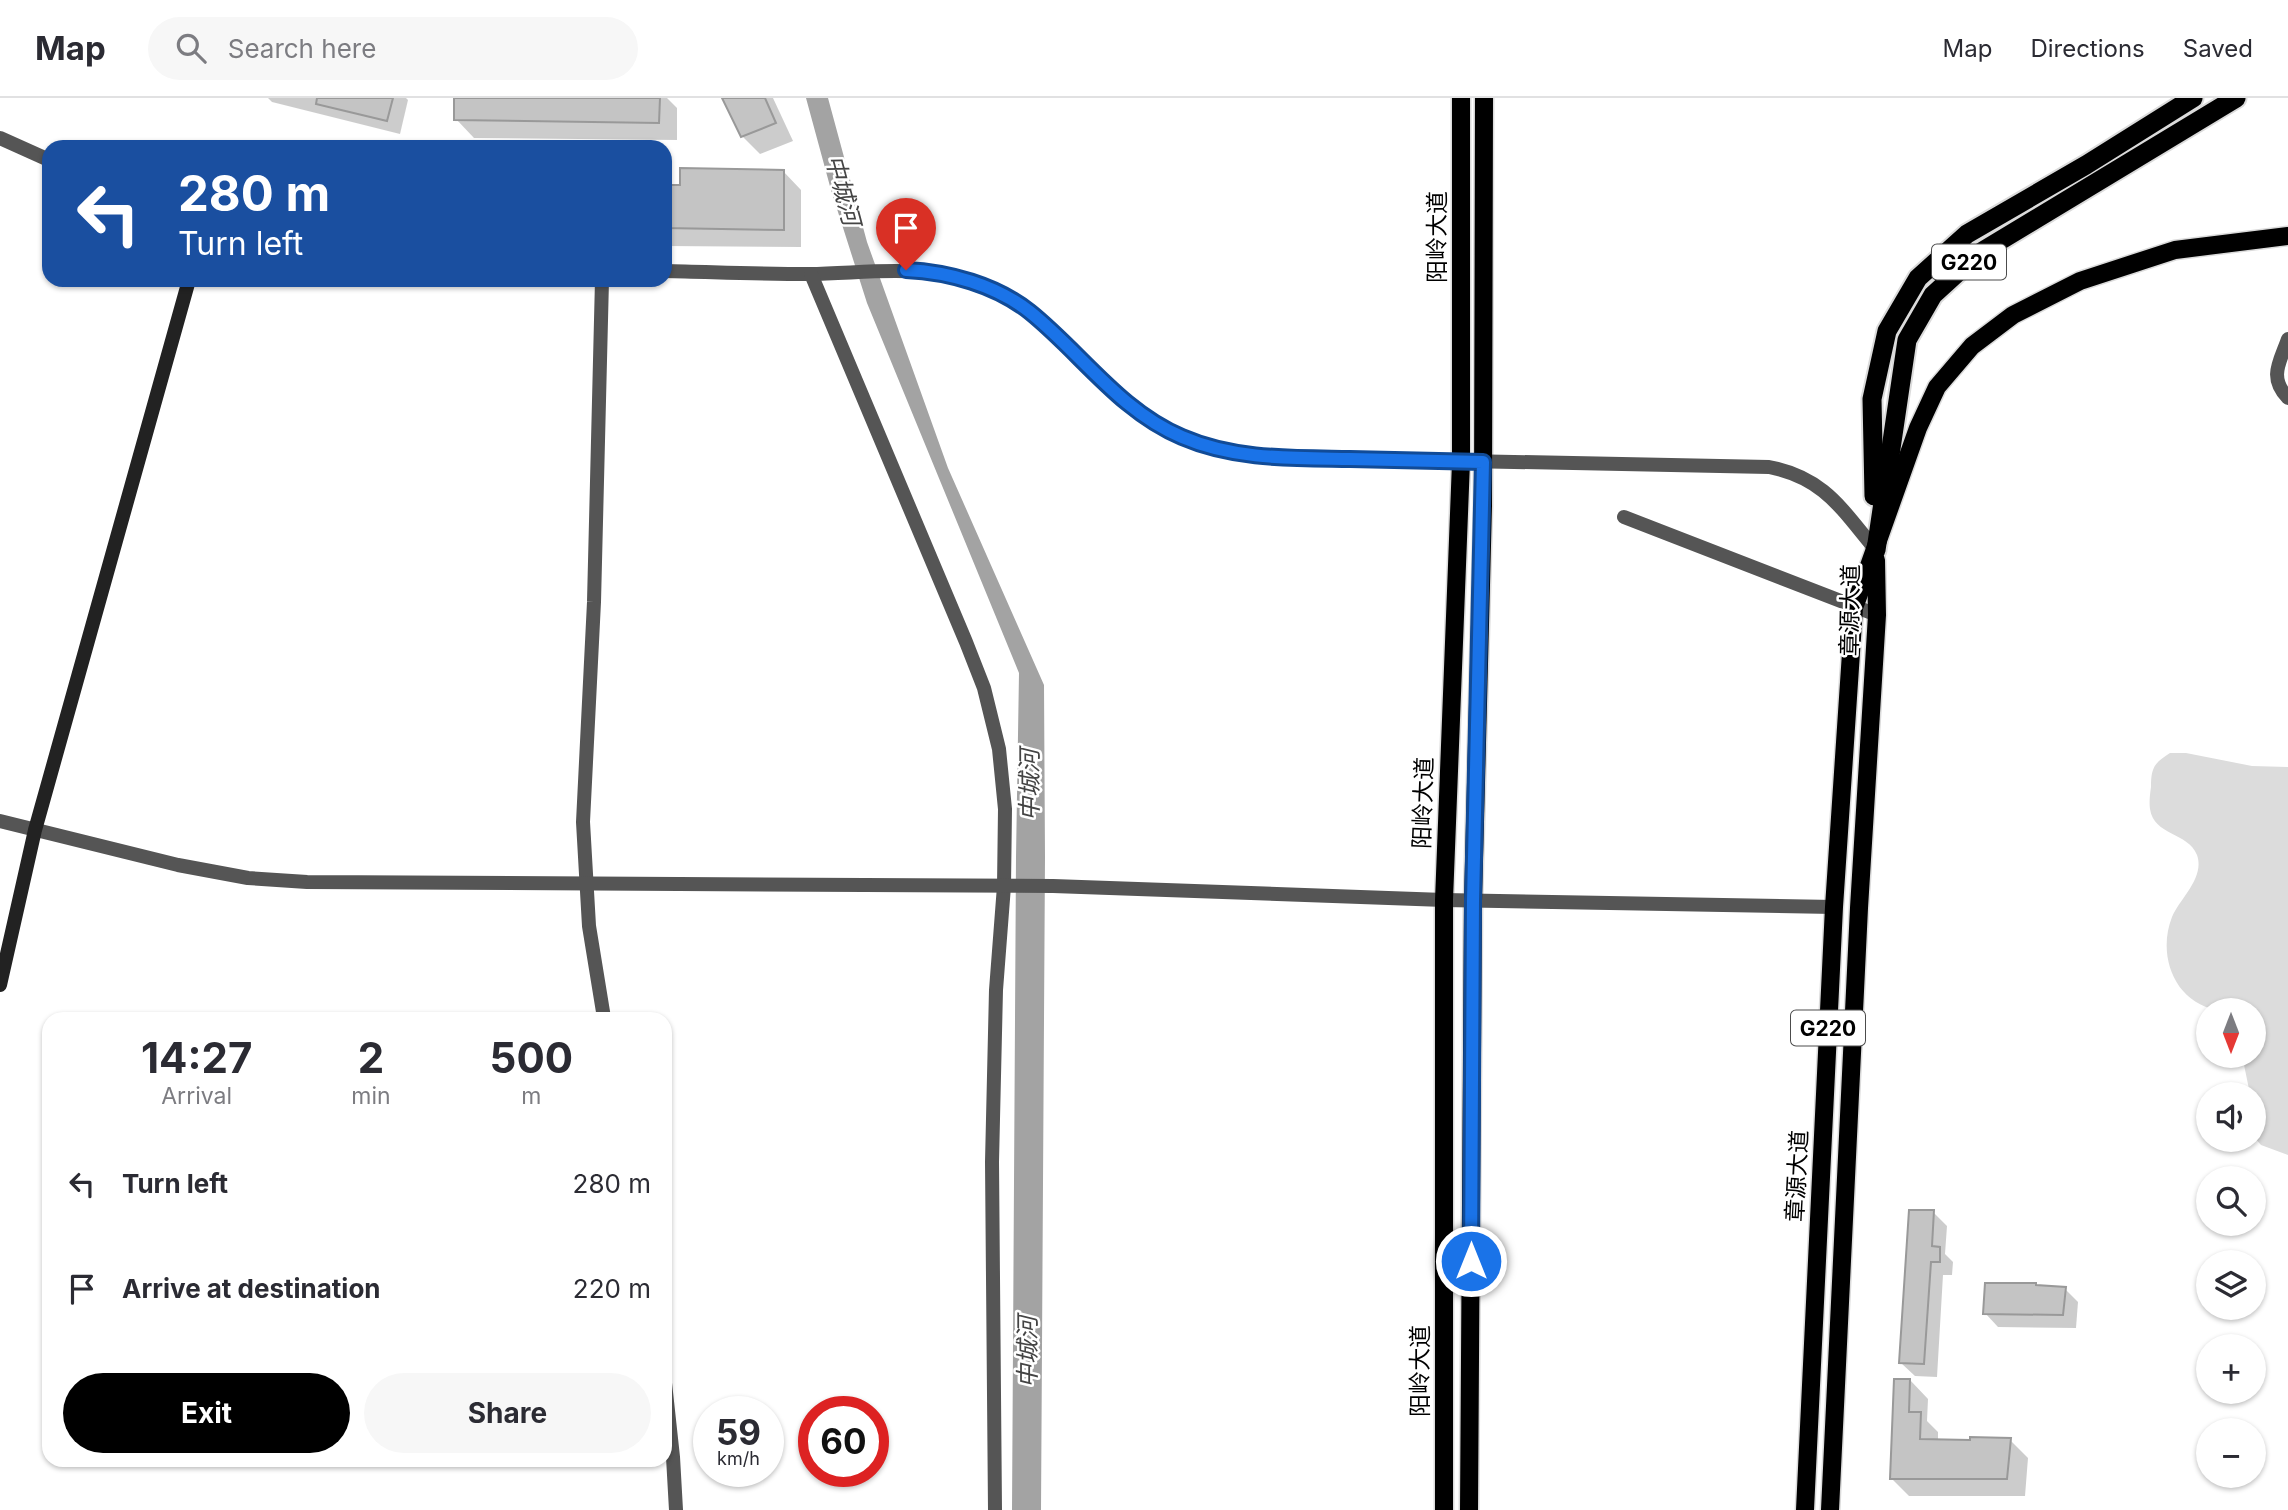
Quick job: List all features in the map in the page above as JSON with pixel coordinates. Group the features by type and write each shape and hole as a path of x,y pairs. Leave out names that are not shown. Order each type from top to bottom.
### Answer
{"highway":[{"name":"G220","path":"1876,550 1872,399 1887,331 1918,278 1966,234 2086,165 2193,98"},
{"name":"G220","path":"1876,550 1908,340 1933,295 1978,254 2236,98"}],"main road":[{"name":"阳岭大道","path":"1444,1510 1444,900 1461,462 1461,98"},
{"name":"阳岭大道","path":"1469,1510 1473,901 1483,462 1483,98"},
{"path":"1876,550 1918,428 1937,387 1972,346 2013,315 2080,281 2175,250 2288,236"},
{"path":"0,985 35,830 187,287"},
{"name":"章源大道","path":"1805,1510 1834,907 1854,608 1876,550"},
{"name":"章源大道","path":"1830,1510 1858,908 1877,615 1876,550"}],"street":[{"path":"0,138 42,157"},
{"path":"672,271 811,274 887,269 925,271 962,278 998,292 1029,312 1119,396 1149,419 1192,440 1223,451 1268,457 1769,467 1789,471 1813,483 1835,500 1876,550"},
{"path":"811,274 966,642 984,688 999,749 1005,809 1004,886 996,990 993,1149 995,1510"},
{"path":"602,287 594,602 583,822 589,926 603,1012"},
{"path":"2288,339 2276,372 2277,383 2288,398"},
{"path":"1625,517 1877,615"},
{"path":"0,821 177,864 248,878 307,882 1053,886 1473,901 1834,907"},
{"path":"672,1448 676,1510"}],"shaded area":[{"path":"2170,753 2186,753 2252,766 2288,767 2288,1155 2266,1147 2266,1082 2248,1082 2245,1068 2266,1068 2266,998 2196,998 2196,1001 2180,987 2168,961 2168,932 2172,917 2195,880 2199,863 2193,848 2164,829 2153,818 2150,809 2152,775 2160,760"}],"water":[{"name":"中城河","path":"806,98 828,98 867,242 948,468 1044,685 1041,1510 1012,1510 1019,673 867,303 831,190"}],"building":[{"path":"317,98 393,98 387,121 316,104"},
{"path":"454,98 660,98 659,123 454,120"},
{"path":"722,98 765,98 776,123 741,137"},
{"path":"680,168 784,170 784,230 672,228 672,185 680,185"},
{"path":"1909,1210 1934,1210 1932,1246 1940,1247 1940,1262 1931,1262 1924,1364 1899,1363"},
{"path":"1985,1283 2036,1283 2066,1287 2063,1315 1983,1314"},
{"path":"1894,1379 1910,1379 1909,1412 1921,1412 1920,1439 2011,1438 2007,1479 1890,1479"}],"route":[{"path":"906,270 962,278 998,292 1029,312 1119,396 1149,419 1181,437 1223,451 1268,457 1483,462 1473,901 1471,1261"}]}
